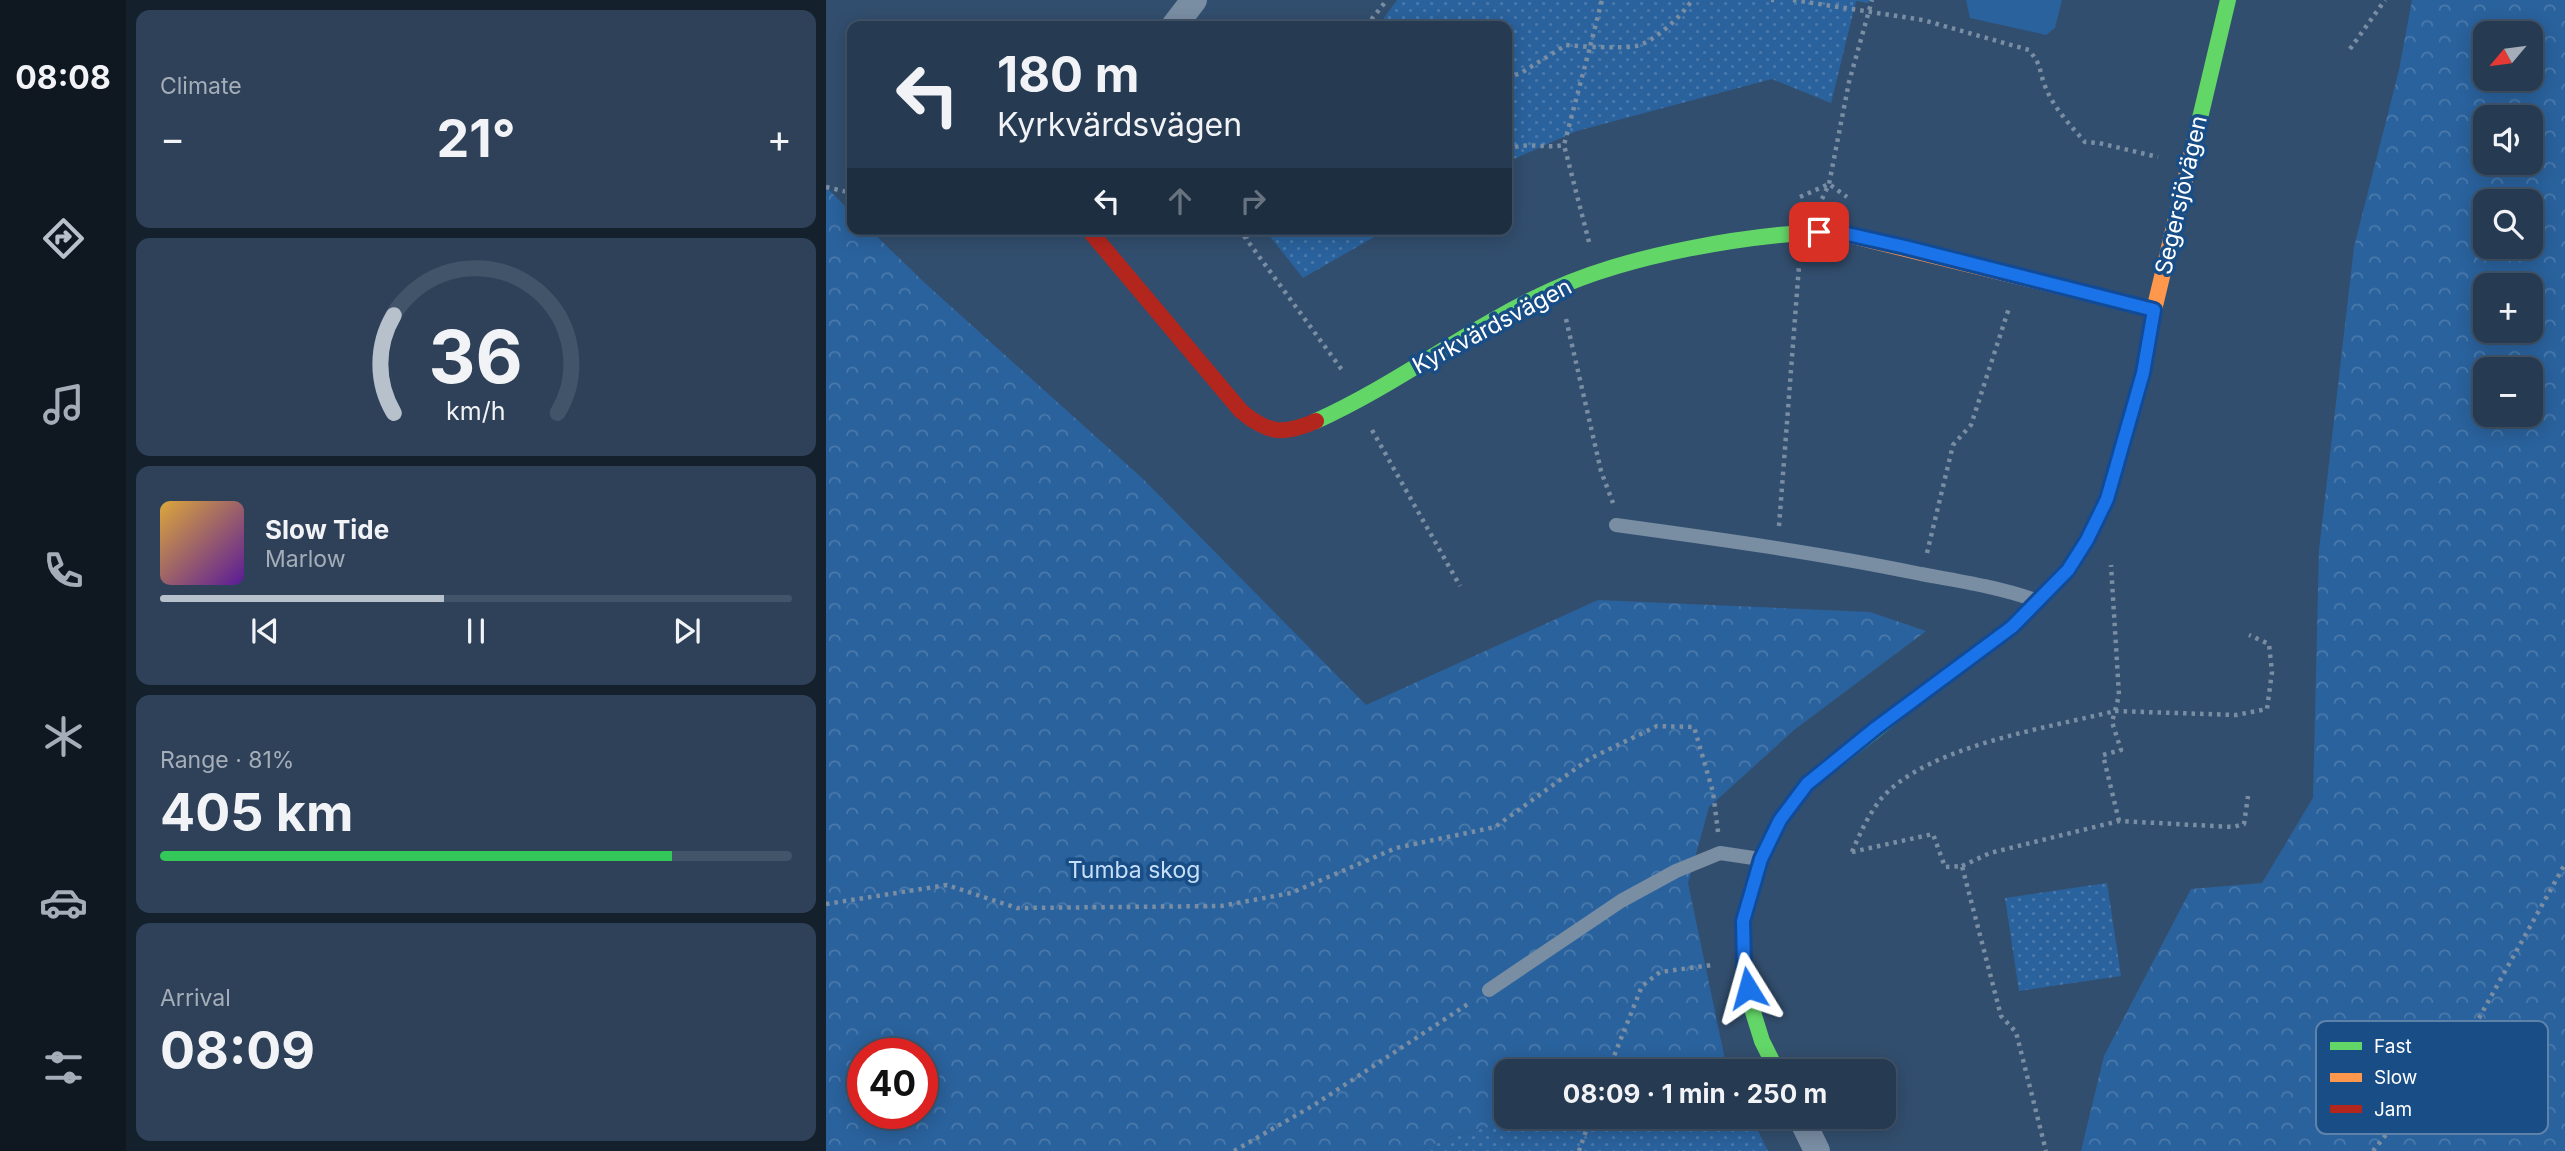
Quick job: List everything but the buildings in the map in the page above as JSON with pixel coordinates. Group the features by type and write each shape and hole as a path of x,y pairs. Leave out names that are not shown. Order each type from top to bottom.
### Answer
{"street":[{"path":"1178,21 1194,0"},
{"name":"Segersjövägen","path":"1771,1059 1753,1012 1744,965 1743,921 1761,859 1780,820 1807,784 1876,728 2012,627 2068,570 2087,540 2107,499 2143,373 2154,310 2228,0"},
{"name":"Kyrkvärdsvägen","path":"1093,235 1236,406 1252,421 1270,430 1288,431 1328,416 1540,296 1595,272 1700,247 1804,232 1834,231 2154,310"},
{"path":"1806,1129 1817,1151"}],"lane":[{"path":"1616,525 1777,547 2016,593 2039,601"},
{"path":"1489,990 1621,901 1676,871 1720,853 1761,859"}],"path":[{"path":"1370,21 1387,0"},
{"path":"1595,272 1564,145 1602,0"},
{"path":"1512,76 1566,45 1638,46 1658,35 1692,0"},
{"path":"1793,0 1923,20 2029,50 2040,64 2045,85 2054,103 2085,142 2170,160"},
{"path":"1777,547 1797,282 1804,232 1829,184 1849,82 1871,0"},
{"path":"2350,49 2385,0"},
{"path":"1512,149 1532,144 1564,145"},
{"path":"826,187 847,191"},
{"path":"1251,235 1245,237 1326,345 1361,397 1374,433 1460,586"},
{"path":"1922,574 1953,445 1971,425 2018,277"},
{"path":"1559,288 1601,471 1613,502 1616,525"},
{"path":"2108,558 2112,568 2119,695 2112,722 2121,750 2103,755 2119,821"},
{"path":"2248,796 2244,824 2233,827 2119,821 1990,853 1962,866 1945,867 1933,834 1852,852 1865,822 1882,798 1922,766 1974,746 2115,711 2236,715 2267,709 2272,672 2269,644 2249,635"},
{"path":"826,904 947,885 1017,908 1221,906 1291,893 1396,848 1495,827 1589,760 1657,726 1694,727 1713,792 1720,853"},
{"path":"2477,1021 2565,864"},
{"path":"1962,866 2001,1016 2016,1032 2046,1151"},
{"path":"1613,1059 1642,986 1660,972 1724,964"},
{"path":"1234,1151 1314,1105 1489,990"},
{"path":"1579,1151 1587,1129"},
{"path":"2373,1151 2387,1134"}],"green space":[{"path":"1397,0 1870,0 1869,3 1856,1 1831,103 1772,79 1577,131 1512,160 1512,21 1382,21"},
{"path":"1966,0 2062,0 2055,28 2046,35 1970,18"},
{"path":"2412,0 2565,0 2565,1151 2081,1151 2104,1056 2191,889 2262,883 2313,798 2319,550 2354,247 2399,70"},
{"name":"Tumba skog","path":"826,187 847,208 847,235 875,235 1142,478 1366,705 1598,600 1870,612 1926,631 1794,730 1709,807 1688,883 1725,1059 1494,1059 1494,1126 1452,1136 1419,1151 826,1151"},
{"path":"1269,235 1378,235 1303,278"},
{"path":"2107,883 2121,976 2019,991 2005,898"},
{"path":"1494,1126 1494,1129 1757,1129 1768,1151 1419,1151 1452,1136"}],"traffic: fast":[{"path":"2195,139 2228,0"},
{"path":"1316,421 1376,390 1492,321 1583,277 1689,248 1763,237 1832,231"},
{"path":"1771,1059 1753,1012 1744,965 1743,921 1761,859 1780,820 1807,784 1906,706"}],"traffic: slow":[{"path":"2071,566 2107,499 2143,373 2154,310 2195,139"},
{"path":"1832,231 2154,310"}],"traffic: jam":[{"path":"1093,235 1241,411 1260,424 1277,430 1295,429 1316,421"},
{"path":"1906,706 2012,627 2071,566"}],"route":[{"path":"1748,988 1744,965 1743,921 1761,859 1780,820 1807,784 1838,757 2012,627 2068,570 2087,540 2107,499 2143,373 2154,310 1905,247 1834,231 1819,232"}]}
